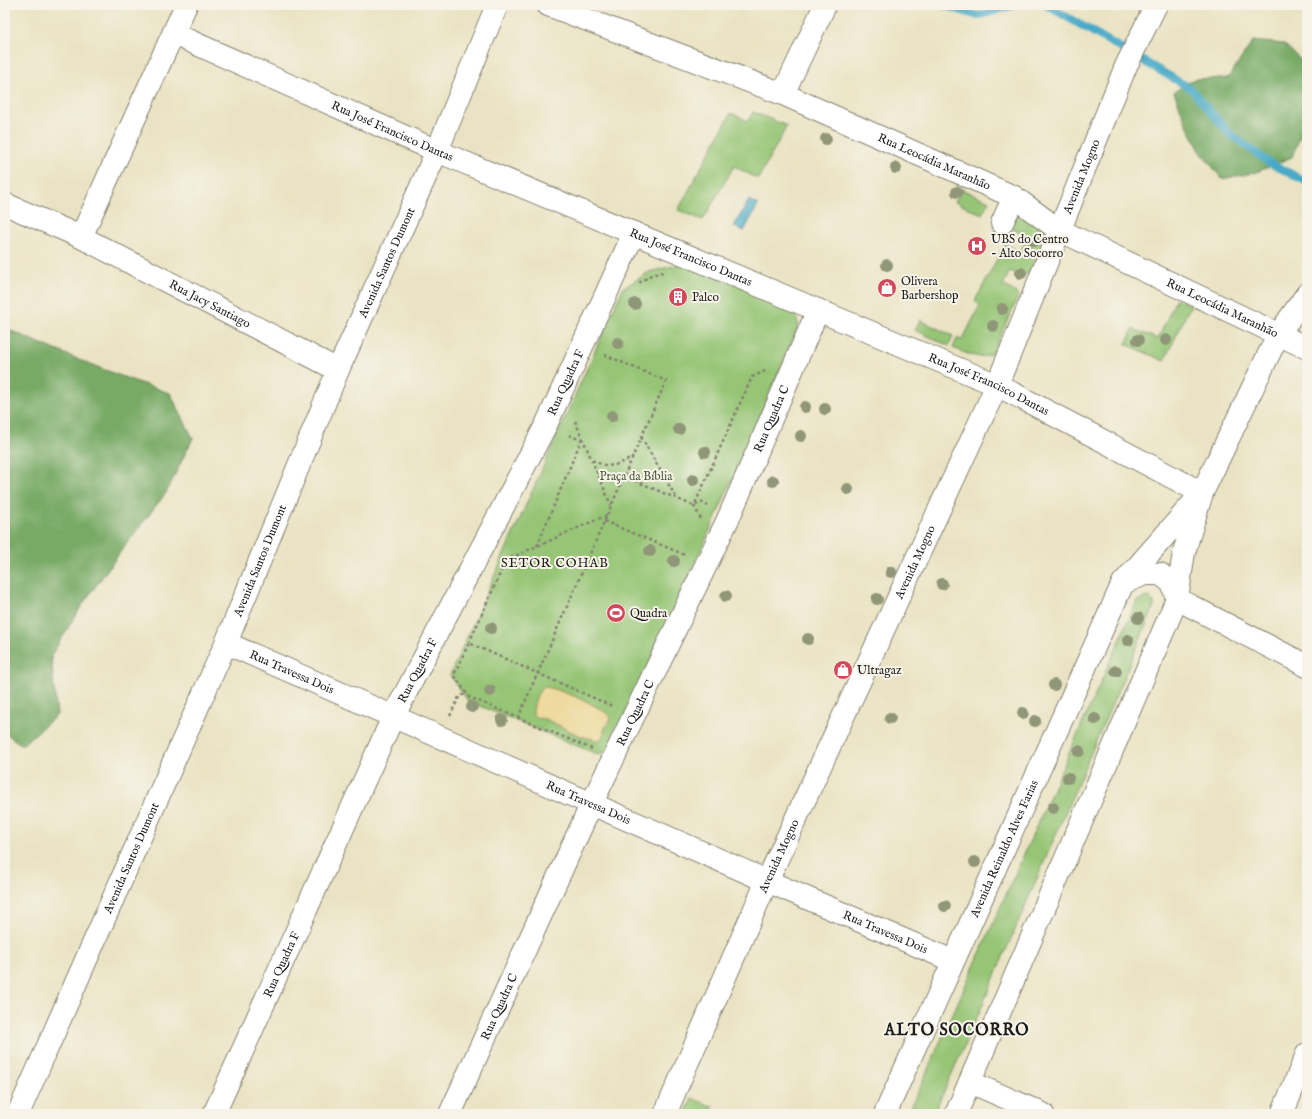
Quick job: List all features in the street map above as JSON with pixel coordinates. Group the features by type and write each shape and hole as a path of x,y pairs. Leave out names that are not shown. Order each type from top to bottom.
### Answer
{"street":[{"path":"81,237 186,5"},
{"name":"Avenida Santos Dumont","path":"18,1114 226,642 338,370 437,151 497,5"},
{"name":"Rua Leocádia Maranhão","path":"548,5 783,94 1014,197 1059,230 1307,348"},
{"path":"783,94 825,5"},
{"name":"Avenida Mogno","path":"664,1114 767,881 997,385 1126,66 1156,5"},
{"name":"Rua José Francisco Dantas","path":"174,34 437,151 997,385 1202,493"},
{"path":"1002,223 1014,197"},
{"name":"Rua Jacy Santiago","path":"5,204 81,237 338,370"},
{"name":"Rua Quadra F","path":"214,1114 393,717 546,425 634,233"},
{"name":"Avenida Reinaldo Alves Farias","path":"956,1114 1177,599 1184,552 1202,493 1278,335 1307,294"},
{"name":"Rua Quadra C","path":"450,1114 592,803 729,517 818,310"},
{"name":"Avenida Reinaldo Alves Farias","path":"885,1114 1123,583 1202,493"},
{"path":"1123,583 1145,574 1160,574 1172,583 1177,599 1307,666"},
{"name":"Rua Travessa Dois","path":"226,642 767,881 953,960"},
{"path":"1282,1114 1307,1054"},
{"path":"970,1082 1043,1114"}],"path":[{"path":"638,283 651,275 664,272"},
{"path":"518,718 666,381 598,352"},
{"path":"574,419 611,505"},
{"path":"537,546 582,437"},
{"path":"641,437 677,499"},
{"path":"592,460 599,464 616,466 632,458"},
{"path":"624,476 694,506"},
{"path":"597,751 470,697 454,675 506,560 607,515"},
{"path":"604,521 690,557"},
{"path":"469,643 616,708"},
{"path":"441,736 459,696 467,693"}],"green space":[{"path":"1253,41 1284,44 1307,66 1307,119 1292,157 1254,173 1222,179 1200,151 1186,123 1174,92 1194,79 1228,78"},
{"path":"753,112 787,126 758,179 734,166 703,220 678,210 731,113 748,121"},
{"path":"961,189 989,201 982,214 955,202"},
{"path":"1015,212 1050,228 1029,273 1021,276 1010,271 1003,285 1015,292 1018,297 993,352 984,356 973,356 953,348 957,338 962,340 964,337 980,305 975,301 1005,244 1020,252 1028,236 1008,226"},
{"name":"Praça da Bíblia","path":"684,263 792,307 799,325 712,526 609,752 597,754 468,701 450,675 623,288 649,272"},
{"path":"1176,299 1191,305 1164,361 1126,344 1133,329 1158,339"},
{"path":"920,320 953,336 949,346 915,330"},
{"path":"5,328 87,363 170,393 193,438 166,493 82,605 51,656 57,715 22,745 5,733"},
{"path":"1146,597 1150,598 1154,602 1154,607 934,1114 908,1114 1137,601"},
{"path":"692,1098 713,1107 709,1114 685,1114"}],"sand":[{"path":"543,687 558,690 580,699 607,714 611,718 605,727 601,738 598,740 584,737 533,715 535,700"}],"water":[{"path":"749,200 758,205 744,231 734,226"}],"waterway":[{"path":"943,5 978,16 1014,5"},
{"path":"1046,5 1190,88 1229,133 1268,162 1307,182"}],"place":[{"name":"UBS do Centro - Alto Socorro","path":"977,246"},
{"name":"Olivera Barbershop","path":"887,288"},
{"name":"Palco","path":"678,297"},
{"name":"Quadra","path":"616,613"},
{"name":"Ultragaz","path":"843,670"}],"district":[{"name":"SETOR COHAB","path":"555,562"},
{"name":"ALTO SOCORRO","path":"957,1029"}]}
